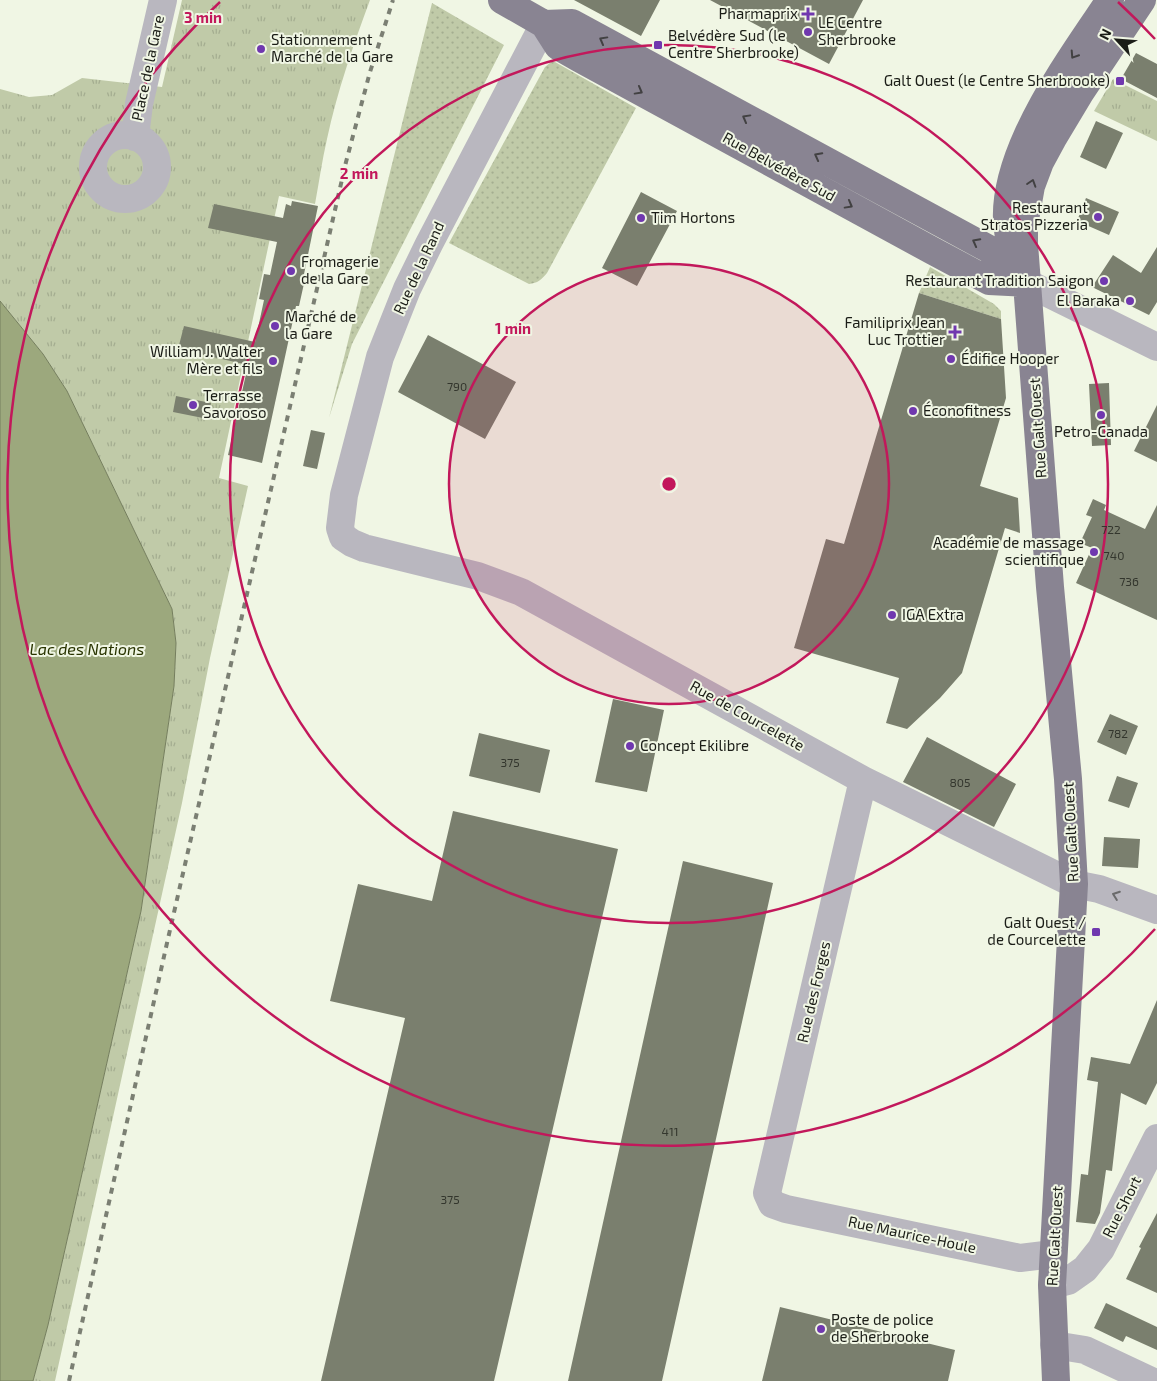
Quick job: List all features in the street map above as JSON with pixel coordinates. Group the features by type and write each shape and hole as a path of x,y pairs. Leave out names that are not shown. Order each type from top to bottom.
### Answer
{"main road":[{"name":"Rue Belvédère Sud","path":"502,0 544,24 558,46 990,281 1027,283"},
{"name":"Rue Galt Ouest","path":"1027,283 1009,242 1006,211 1009,184 1026,139 1041,110 1057,81 1110,0"},
{"name":"Rue Galt Ouest","path":"1056,1381 1052,1285 1053,1251 1074,884 1068,779 1050,587 1024,226 1031,186 1053,138 1142,0"}],"street":[{"name":"Place de la Gare","path":"135,137 139,104 163,0"},
{"name":"Rue de la Rand","path":"340,528 344,495 380,356 403,298 429,244 544,24"},
{"name":"Rue Belvédère Sud","path":"1027,283 1153,337"},
{"name":"Rue de Courcelette","path":"340,528 343,537 364,548 478,576 521,592 863,780 1074,884 1099,889 1157,910"},
{"name":"Rue des Forges","path":"772,1204 767,1193 863,780"},
{"name":"Rue Short","path":"1052,1285 1068,1281 1085,1268 1101,1249 1156,1143"},
{"name":"Rue Maurice-Houle","path":"772,1204 786,1209 1020,1258 1053,1251"},
{"name":"Rue Short","path":"1053,1251 1101,1249"},
{"path":"1054,1345 1085,1350 1151,1381"}],"green space":[{"path":"182,0 370,0 336,104 325,147 315,204 279,196 219,478 248,486 210,658 182,803 55,1381 33,1381 48,1325 141,911 174,686 176,643 172,609 67,391 43,354 0,301 0,89 29,97 52,95 82,78 162,87"},
{"path":"432,3 504,45 352,344 329,418"},
{"path":"551,62 555,62 636,108 547,273 539,281 529,284 449,243 545,67"},
{"path":"1113,79 1157,101 1157,141 1094,111"},
{"path":"930,267 994,304 1001,311 1001,319 919,293"}],"water":[{"name":"Lac des Nations","path":"0,301 43,354 67,391 172,609 176,643 174,686 141,911 48,1325 33,1381 0,1381"}],"building":[{"path":"574,0 660,0 641,36"},
{"name":"LE Centre Sherbrooke","path":"710,0 863,0 829,64"},
{"path":"1136,53 1157,64 1157,98 1121,79"},
{"path":"1096,121 1123,133 1106,169 1080,157"},
{"path":"641,192 677,211 637,286 602,268"},
{"name":"Restaurant Stratos Pizzeria","path":"1086,198 1119,212 1109,235 1077,221"},
{"name":"Marché de la Gare","path":"292,201 318,206 303,279 305,279 299,306 296,306 262,463 228,455 248,365 178,349 184,326 255,342 264,300 259,299 264,274 270,275 277,242 208,228 214,204 283,218 286,204 291,206"},
{"path":"1157,247 1157,302 1149,315 1092,287 1113,255 1141,273"},
{"name":"IGA Extra","path":"919,293 1001,319 1006,398 980,486 1018,498 1020,533 1005,528 962,673 940,698 907,729 886,723 899,678 794,648 826,539 844,544"},
{"path":"428,335 516,382 485,439 398,392"},
{"path":"1109,383 1111,445 1092,446 1089,384"},
{"path":"176,396 211,403 208,419 173,412"},
{"path":"1157,405 1157,462 1134,451"},
{"path":"311,430 325,433 317,469 303,466"},
{"path":"1093,499 1106,505 1104,510 1145,529 1157,505 1157,620 1076,583 1092,548 1080,543 1092,517 1086,515"},
{"name":"Concept Ekilibre","path":"613,699 664,710 647,792 595,782"},
{"path":"1110,714 1138,726 1126,755 1097,742"},
{"path":"479,733 550,750 540,793 469,776"},
{"path":"927,737 1016,784 994,827 903,782"},
{"path":"1117,776 1138,783 1129,808 1108,801"},
{"path":"453,811 618,849 494,1381 321,1381 405,1018 330,1001 358,884 432,901"},
{"path":"1104,837 1140,839 1138,868 1102,866"},
{"path":"683,861 773,883 662,1381 568,1381"},
{"path":"1157,1000 1157,1083 1146,1105 1121,1093 1112,1171 1106,1170 1100,1213 1095,1224 1076,1222 1081,1174 1088,1175 1098,1082 1087,1080 1091,1057 1130,1064"},
{"path":"1157,1213 1157,1293 1126,1279 1141,1248 1139,1247"},
{"path":"1106,1303 1157,1327 1157,1350 1126,1336 1123,1342 1094,1328"},
{"name":"Poste de police de Sherbrooke","path":"780,1307 955,1350 948,1381 762,1381"}],"railway":[{"path":"69,1381 346,162 370,72 393,0"}],"place":[{"name":"Pharmaprix","path":"808,14"},
{"name":"LE Centre Sherbrooke","path":"808,32"},
{"name":"Belvédère Sud (le Centre Sherbrooke)","path":"658,45"},
{"name":"Stationnement Marché de la Gare","path":"261,49"},
{"name":"Galt Ouest (le Centre Sherbrooke)","path":"1120,81"},
{"name":"Restaurant Stratos Pizzeria","path":"1098,217"},
{"name":"Tim Hortons","path":"641,218"},
{"name":"Fromagerie de la Gare","path":"291,271"},
{"name":"Restaurant Tradition Saigon","path":"1104,281"},
{"name":"El Baraka","path":"1130,301"},
{"name":"Marché de la Gare","path":"275,326"},
{"name":"Familiprix Jean Luc Trottier","path":"955,332"},
{"name":"Édifice Hooper","path":"951,359"},
{"name":"William J. Walter Mère et fils","path":"273,361"},
{"name":"Terrasse Savoroso","path":"193,405"},
{"name":"Éconofitness","path":"913,411"},
{"name":"Petro-Canada","path":"1101,415"},
{"name":"Académie de massage scientifique","path":"1094,552"},
{"name":"IGA Extra","path":"892,615"},
{"name":"Concept Ekilibre","path":"630,746"},
{"name":"Galt Ouest / de Courcelette","path":"1096,932"},
{"name":"Poste de police de Sherbrooke","path":"821,1329"}]}
